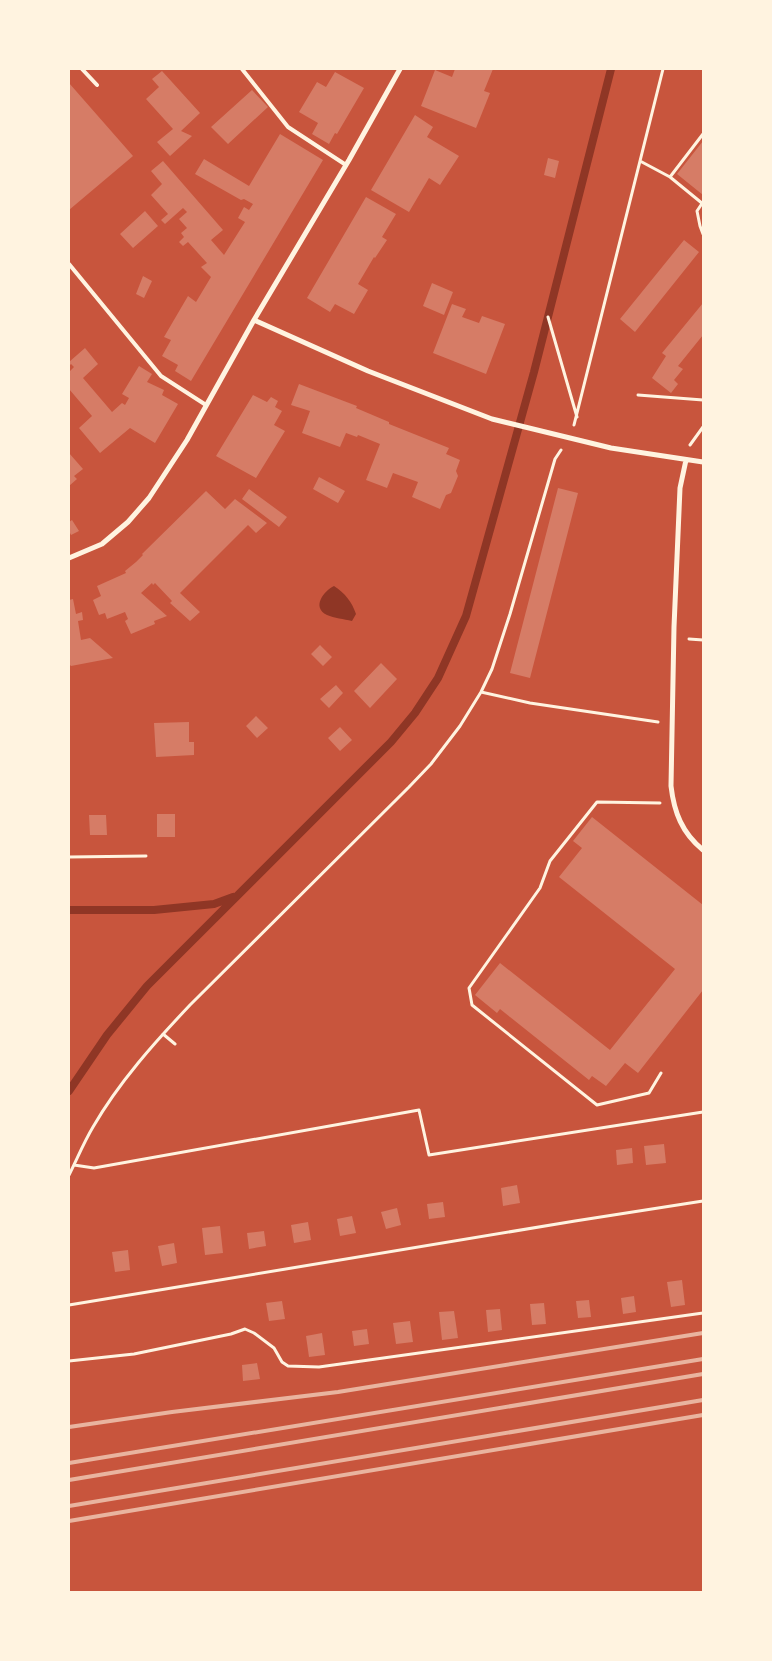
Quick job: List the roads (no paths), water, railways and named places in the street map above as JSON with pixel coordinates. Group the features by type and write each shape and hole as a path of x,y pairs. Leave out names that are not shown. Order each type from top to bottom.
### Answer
{"street":[{"path":"69,558 102,544 128,522 149,498 187,440 254,320 346,165 400,69"},
{"path":"254,320 368,371 492,419 568,439 628,452 703,462"},
{"path":"686,460 680,488 674,627 671,786 673,804 682,826 703,850"}],"lane":[{"path":"82,69 97,85"},
{"path":"242,69 288,127 346,165"},
{"path":"69,264 161,376 206,405"}],"waterway":[{"path":"69,1091 107,1035 147,986 391,742 415,713 438,678 466,616 534,372 611,69"},
{"path":"69,910 154,910 214,904 233,897"}],"railway":[{"path":"69,1427 172,1412 338,1392 703,1333"},
{"path":"69,1463 703,1359"},
{"path":"69,1480 703,1374"},
{"path":"69,1506 703,1400"},
{"path":"69,1521 703,1415"}]}
